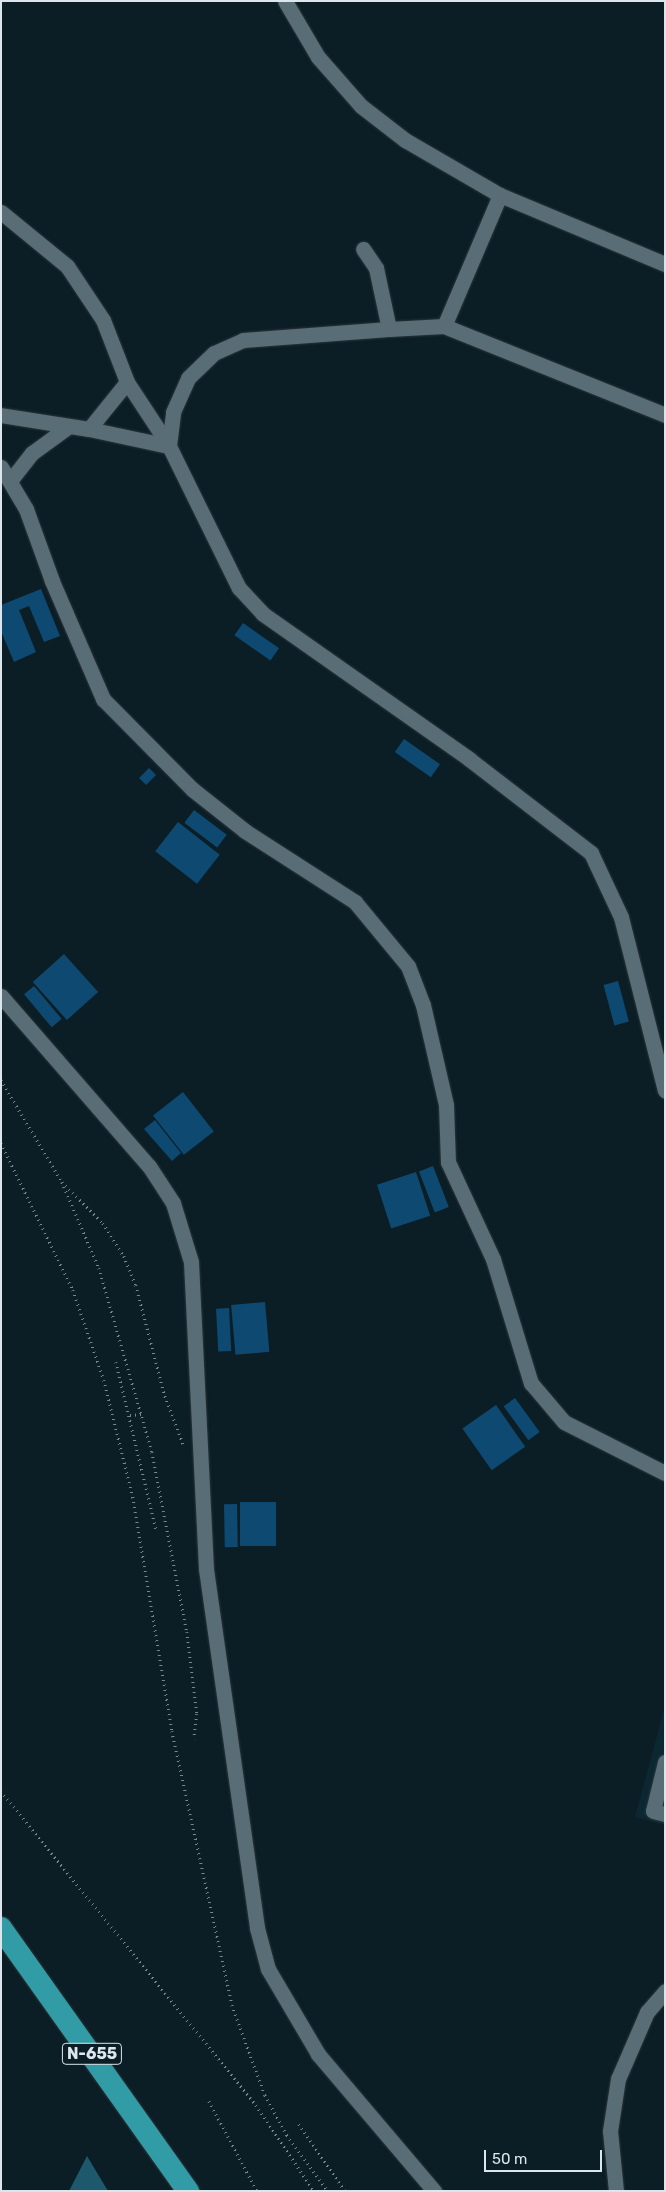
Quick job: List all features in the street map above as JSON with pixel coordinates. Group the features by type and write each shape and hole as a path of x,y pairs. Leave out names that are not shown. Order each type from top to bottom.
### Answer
{"highway":[{"name":"N-655","path":"1,1928 188,2191"}],"lane":[{"path":"285,1 318,57 361,106 405,140 500,195 665,264"},
{"path":"444,326 500,195"},
{"path":"1,212 67,266 103,320 127,382 170,446 239,588 263,614 469,759 591,853 621,917 665,1091"},
{"path":"363,249 376,268 389,329"},
{"path":"170,446 172,412 188,378 214,353 243,340 389,329 444,326 665,415"},
{"path":"89,429 127,382"},
{"path":"1,415 89,429 170,446"},
{"path":"10,482 32,452 69,426"},
{"path":"1,467 26,508 52,581 103,698 192,789 245,832 354,902 408,966 423,1005 446,1105 448,1162 493,1259 531,1383 564,1422 665,1473"},
{"path":"1,996 149,1166 173,1203 191,1262 206,1569 257,1928 273,1978 318,2054 434,2191"},
{"path":"665,1762 653,1811 665,1814"},
{"path":"616,2191 610,2131 618,2079 647,2012 665,1991"}],"path":[{"path":"1,1080 62,1182 99,1268 142,1414 186,1632 197,1714 194,1739"},
{"path":"1,1143 73,1290 104,1380 133,1497 172,1731 232,2004 265,2095 287,2135 328,2191"},
{"path":"62,1182 103,1224 124,1256 187,1455"},
{"path":"116,1362 156,1528"},
{"path":"130,1415 142,1414"},
{"path":"1,1791 256,2105 314,2191"},
{"path":"209,2101 257,2191"},
{"path":"299,2124 346,2191"}],"shaded area":[{"path":"665,1706 665,1825 635,1817"},
{"path":"87,2156 108,2191 69,2191"}],"building":[{"path":"41,589 60,636 44,642 29,606 19,610 36,652 14,662 1,631 1,605"},
{"path":"243,623 279,648 270,661 234,635"},
{"path":"404,739 440,764 431,777 395,752"},
{"path":"149,768 156,775 146,785 139,778"},
{"path":"194,810 227,835 217,847 184,823"},
{"path":"178,822 220,855 197,884 155,851"},
{"path":"64,954 98,992 67,1020 33,982"},
{"path":"618,981 629,1022 614,1025 604,985"},
{"path":"34,986 62,1019 52,1027 24,994"},
{"path":"183,1092 214,1131 184,1155 153,1115"},
{"path":"155,1120 181,1153 172,1161 144,1129"},
{"path":"433,1166 449,1207 435,1212 419,1171"},
{"path":"416,1172 430,1216 391,1228 377,1185"},
{"path":"265,1302 269,1352 235,1355 231,1305"},
{"path":"229,1308 231,1351 218,1352 216,1309"},
{"path":"515,1398 540,1432 528,1440 504,1406"},
{"path":"496,1405 525,1447 492,1470 462,1429"},
{"path":"240,1502 276,1502 276,1546 240,1546"},
{"path":"224,1504 237,1504 238,1547 225,1547"}]}
